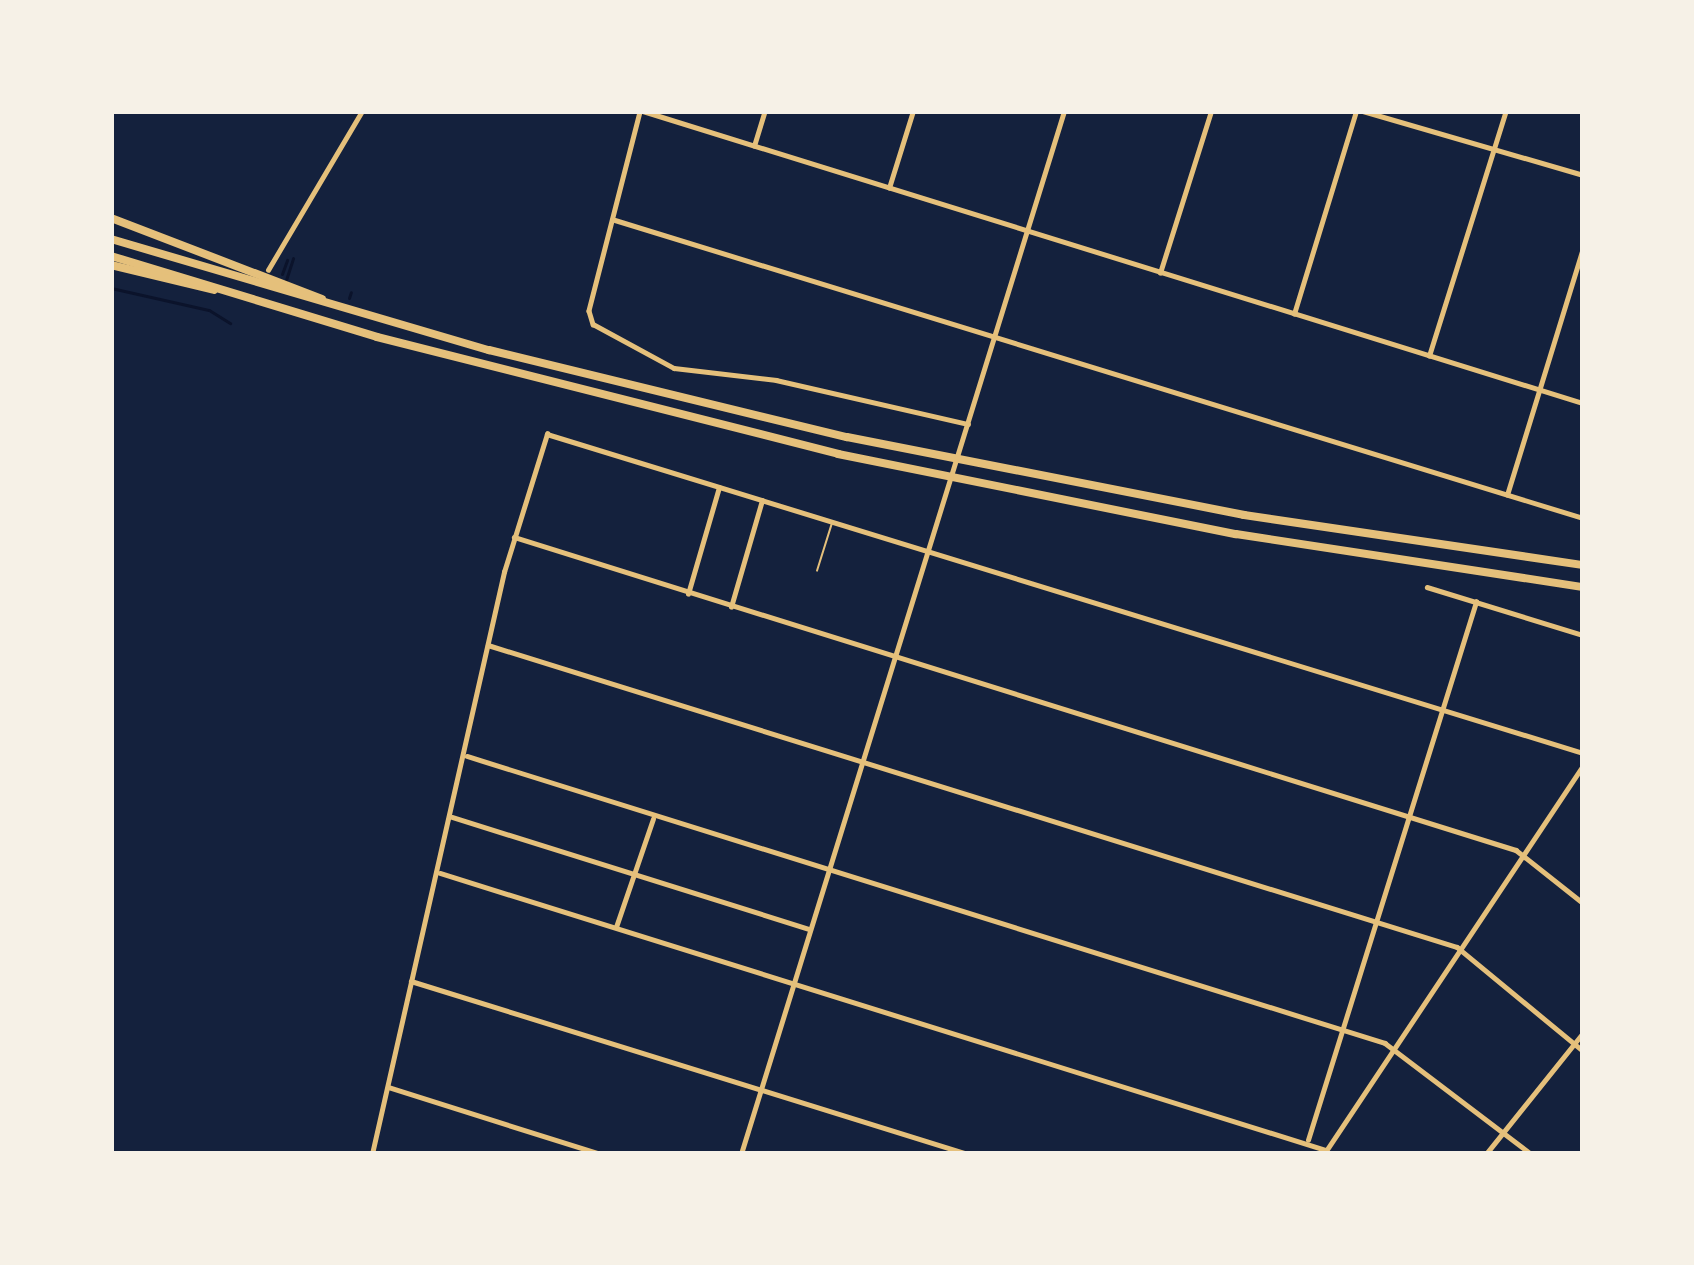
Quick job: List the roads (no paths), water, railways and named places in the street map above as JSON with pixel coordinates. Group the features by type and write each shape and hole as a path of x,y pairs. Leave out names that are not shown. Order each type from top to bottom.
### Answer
{"highway":[{"path":"111,218 249,279"},
{"path":"111,239 683,400 1025,474 1583,565"},
{"path":"111,260 507,372 838,454 1216,531 1583,587"}],"street":[{"path":"268,269 362,111"},
{"path":"968,424 776,380 674,368 590,318 642,111 1583,403"},
{"path":"754,146 766,111"},
{"path":"889,188 913,111"},
{"path":"741,1154 1064,111"},
{"path":"1160,273 1211,111"},
{"path":"1294,314 1360,111 1583,175"},
{"path":"1429,356 1506,111"},
{"path":"615,220 1583,518"},
{"path":"1507,495 1583,248"},
{"path":"1572,286 1583,289"},
{"path":"372,1154 514,537 544,436 586,440 718,487 1583,753"},
{"path":"688,594 718,487"},
{"path":"731,608 762,500"},
{"path":"514,537 1523,855 1583,903"},
{"path":"1427,587 1583,635"},
{"path":"1307,1142 1476,602"},
{"path":"488,646 1461,948 1583,1051"},
{"path":"465,755 653,818 1346,1028 1394,1047 1531,1154"},
{"path":"440,874 1307,1142 1325,1152 1583,766"},
{"path":"452,818 810,929"},
{"path":"616,927 653,818"},
{"path":"411,981 968,1154"},
{"path":"1486,1154 1583,1034"},
{"path":"388,1087 601,1154"}],"lane":[{"path":"818,571 832,521"}],"waterway":[{"path":"286,280 293,258"},
{"path":"282,274 287,260"},
{"path":"111,288 209,310 230,323"},
{"path":"349,298 351,292"}]}
